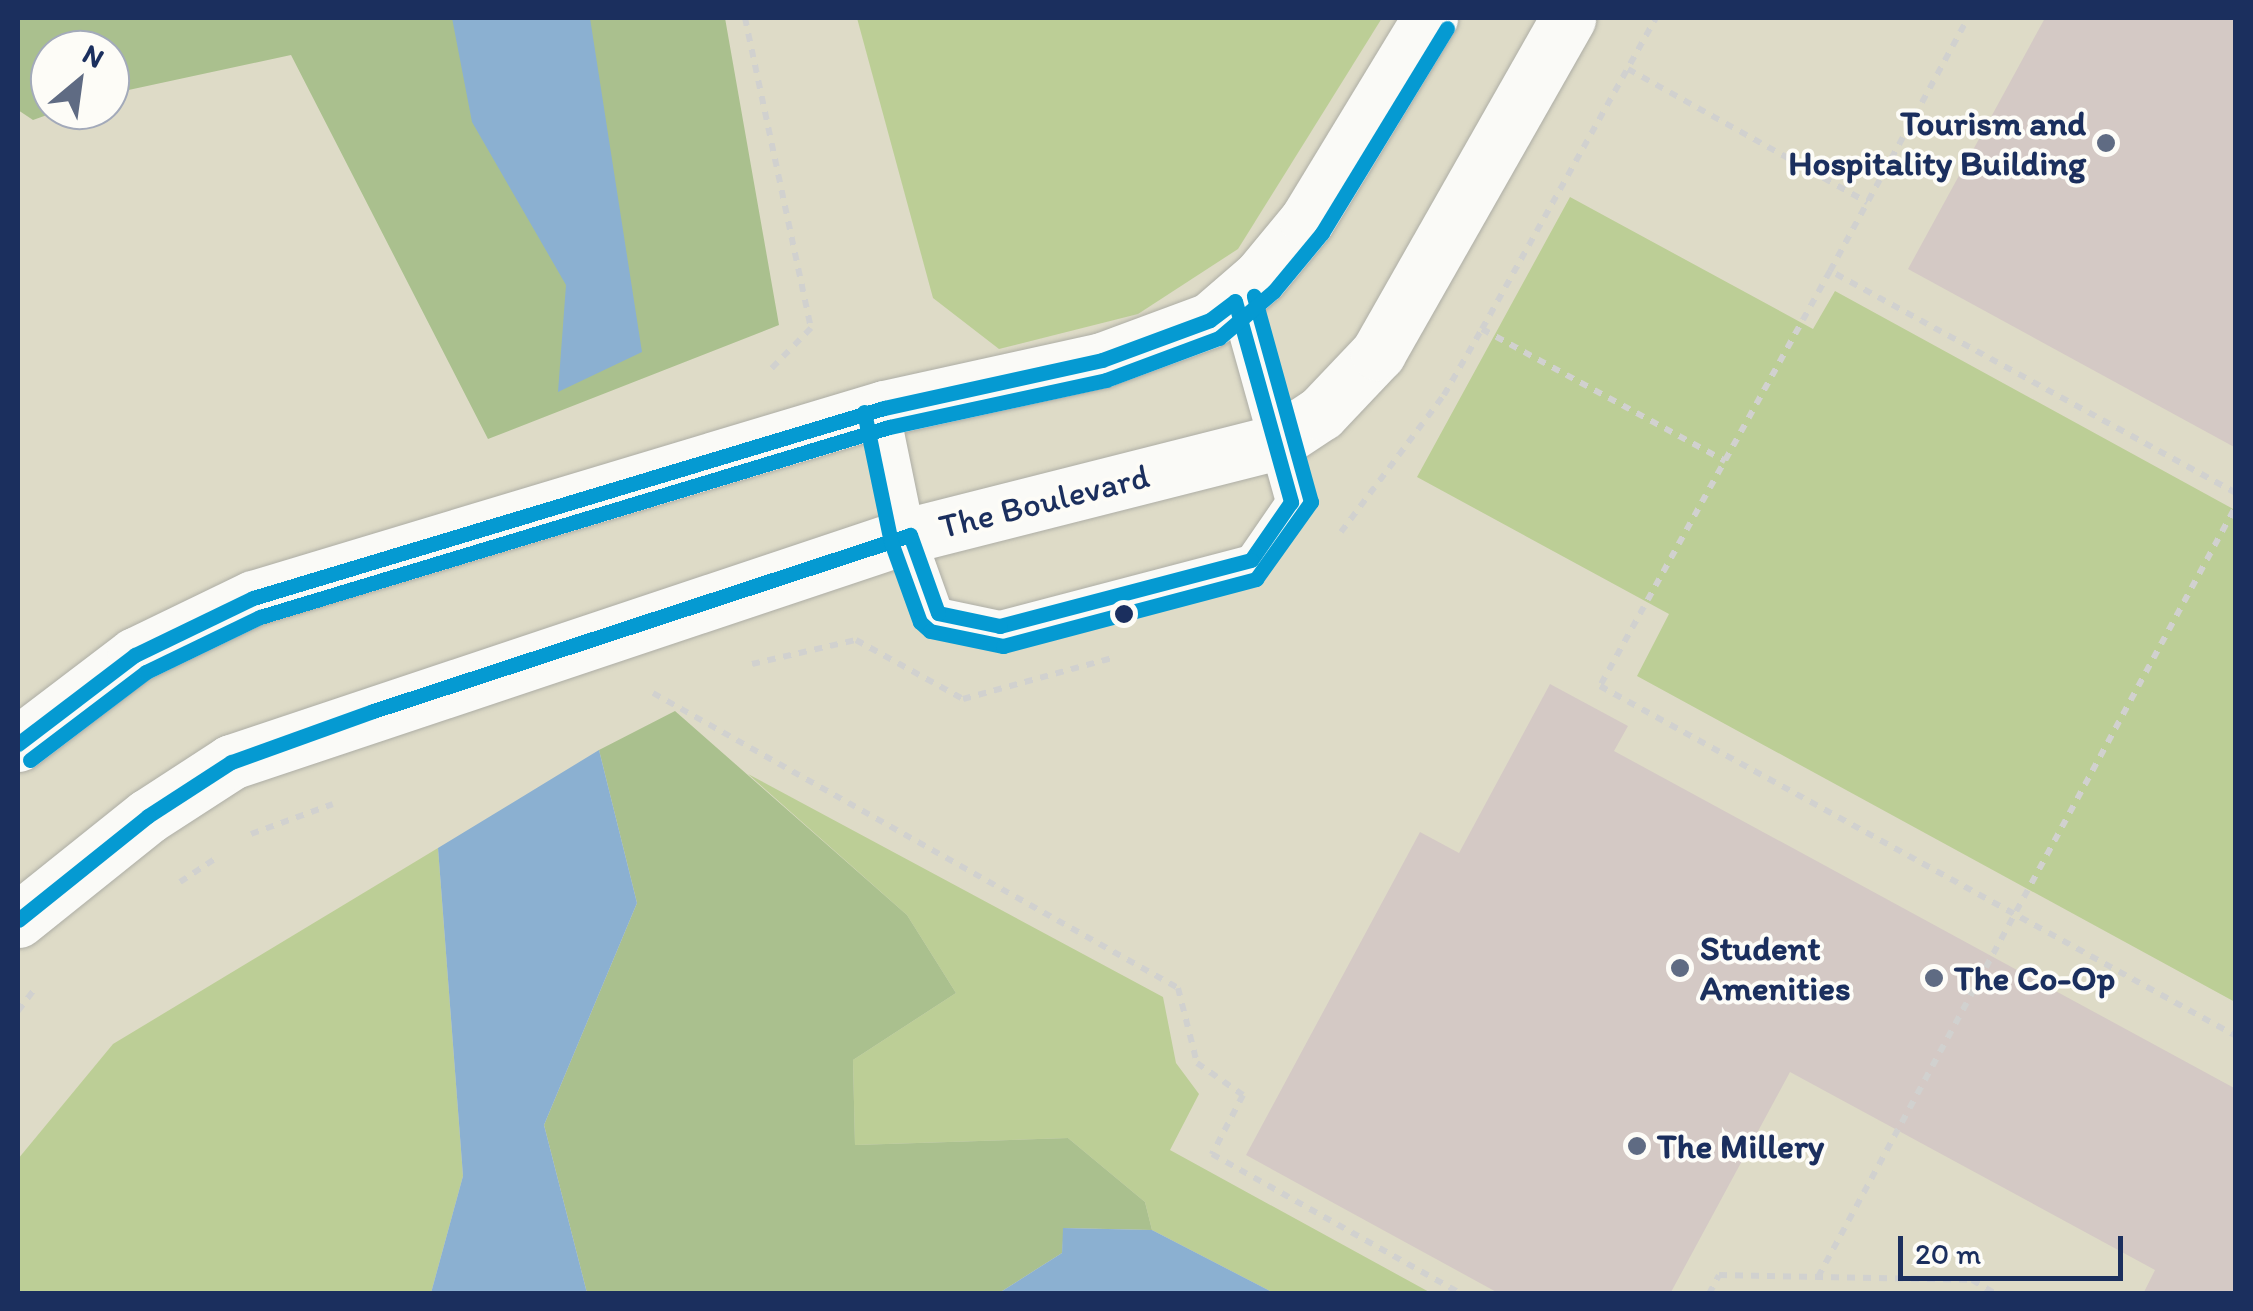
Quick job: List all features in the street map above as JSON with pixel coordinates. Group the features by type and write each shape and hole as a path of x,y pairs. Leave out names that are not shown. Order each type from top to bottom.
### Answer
{"street":[{"path":"18,744 135,655 253,598 884,408 1102,360 1210,320 1235,302 1307,220 1430,18"},
{"name":"The Boulevard","path":"18,920 148,816 231,762 910,535 1276,442 1321,413 1378,353 1568,18"}],"lane":[{"path":"884,408 910,535 938,613 1000,626 1250,560 1291,502 1235,302"}],"path":[{"path":"745,18 811,328 764,376"},
{"path":"1482,329 1656,18"},
{"path":"1968,18 1600,686 2236,1036"},
{"path":"1628,69 1867,202"},
{"path":"1830,271 2236,493"},
{"path":"1818,1277 2236,506"},
{"path":"652,692 1178,988 1196,1062 1243,1095 1212,1154 1461,1294"},
{"path":"1709,1294 1720,1276 1972,1280 1996,1294"}],"green space":[{"path":"18,18 725,18 779,325 488,439 291,55 130,90 130,30 30,30 30,118 18,110"},
{"path":"857,18 1382,18 1238,249 1138,314 999,349 933,298"},
{"path":"1570,197 1813,329 1835,291 2235,510 2235,1002 1637,676 1669,614 1417,477"},
{"path":"675,711 907,915 956,993 853,1060 855,1145 1068,1138 1145,1202 1152,1230 1064,1228 1062,1253 999,1293 587,1293 544,1125 637,903 599,750"},
{"path":"748,774 1163,997 1176,1063 1199,1094 1170,1150 1431,1293 1274,1293 1152,1230 1145,1202 1068,1138 855,1145 853,1060 956,993 907,915"},
{"path":"438,848 463,1176 431,1293 18,1294 18,1159 113,1044"}],"water":[{"path":"452,18 590,18 642,352 558,392 566,285 472,122"},
{"path":"599,750 637,903 544,1125 587,1293 431,1293 463,1176 438,848"},
{"path":"1063,1228 1152,1230 1274,1293 999,1293 1062,1253"}],"building":[{"name":"Tourism and Hospitality Building","path":"2045,18 2236,18 2236,448 1908,269"},
{"name":"Student Amenities","path":"1550,684 1628,726 1614,751 2236,1089 2236,1294 2143,1294 2155,1270 1790,1072 1670,1294 1500,1294 1246,1155 1420,832 1459,853"}],"transit line":[{"path":"30,760 146,672 260,617 889,427 1106,380 1219,338 1274,291 1322,233 1447,28"},
{"path":"864,412 891,542 920,622 930,631 1003,646 1256,579 1311,502 1254,296"},
{"path":"18,744 135,655 253,598 884,408 1102,360 1210,320 1235,301 1291,502 1251,560 1000,626 938,613 910,535 373,711 231,762 148,816 18,920"}],"place":[{"name":"Tourism and Hospitality Building","path":"2106,143"},
{"name":"Student Amenities","path":"1680,968"},
{"name":"The Co-Op","path":"1934,978"},
{"name":"The Millery","path":"1637,1146"}]}
